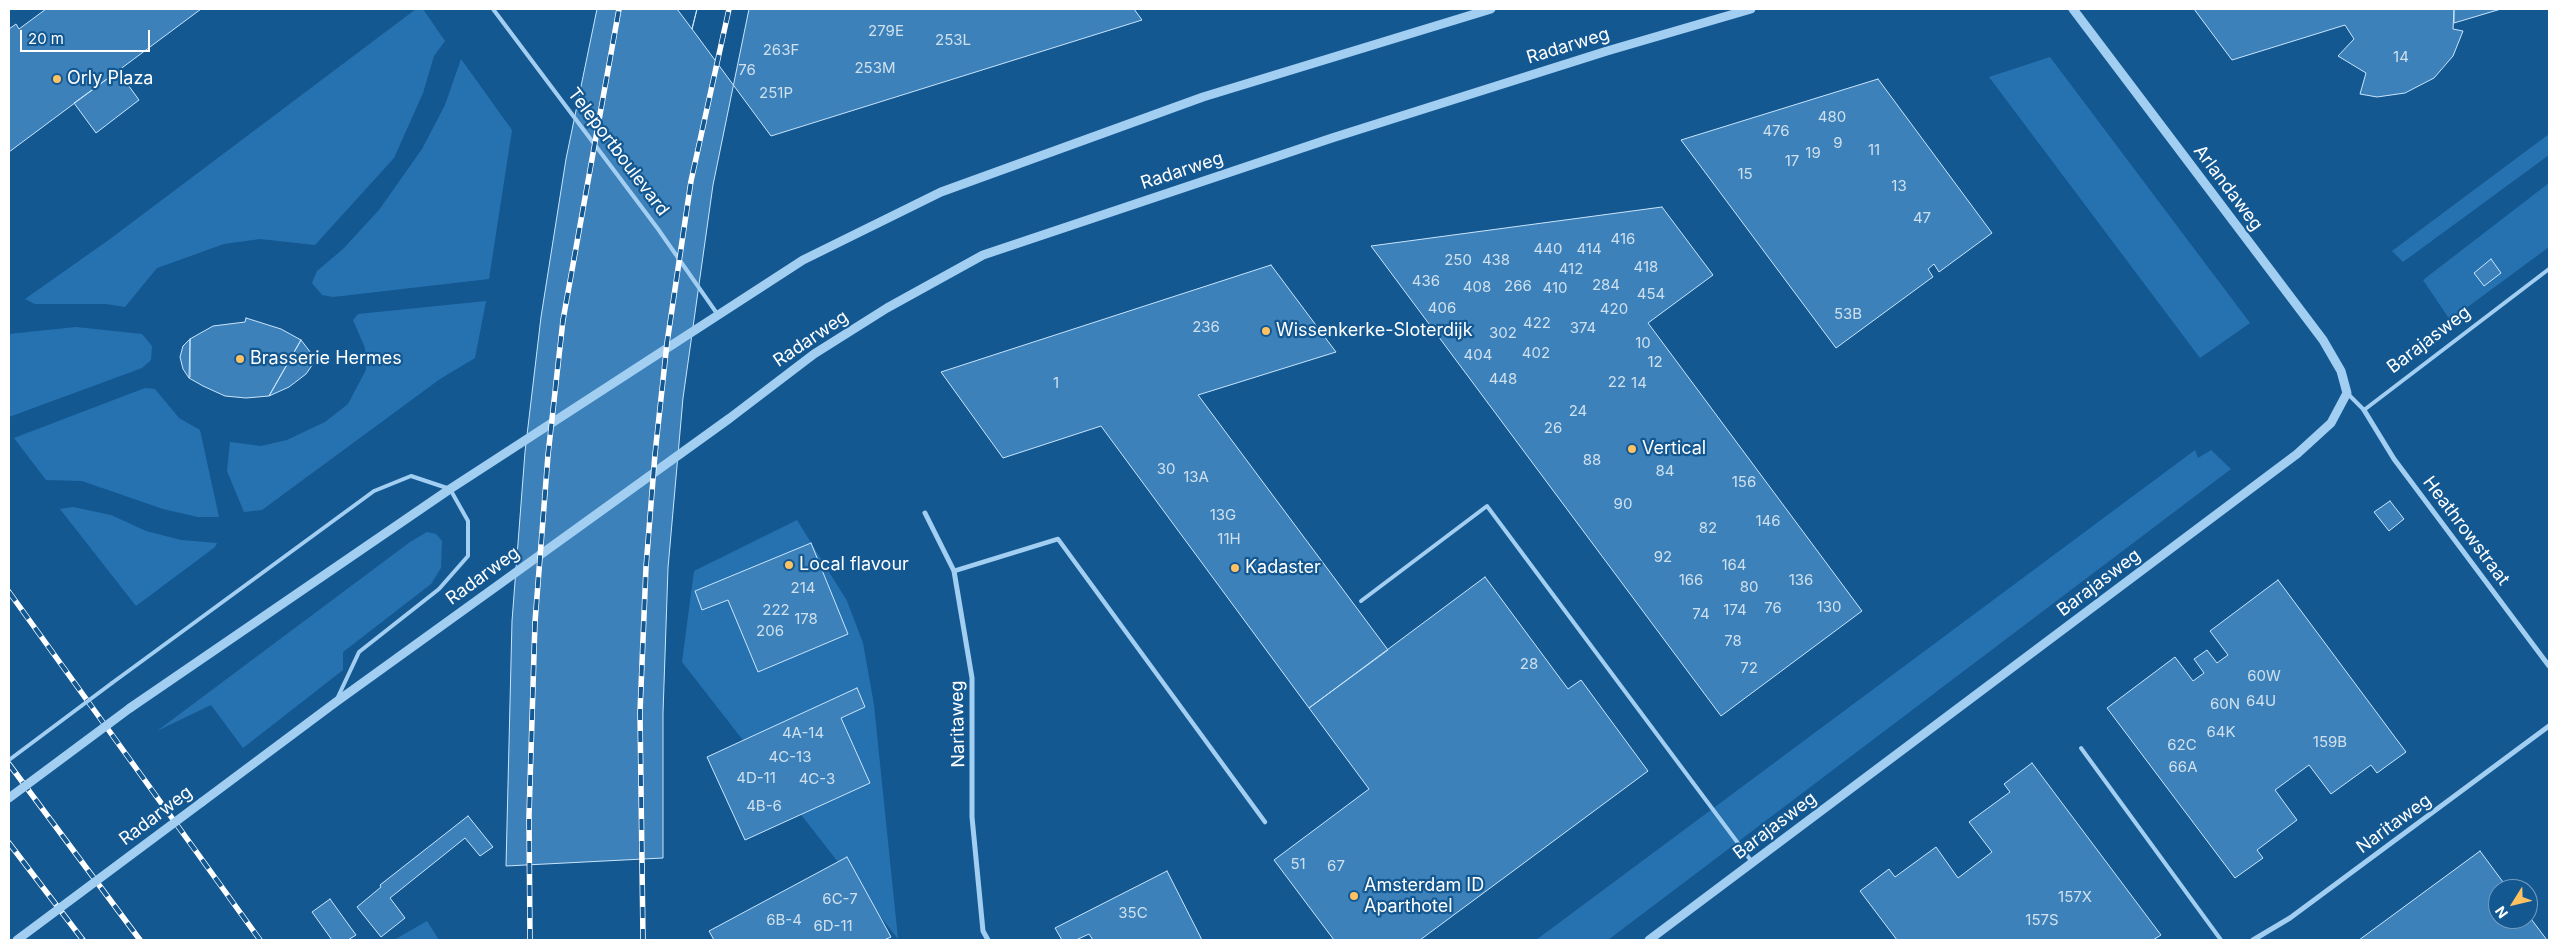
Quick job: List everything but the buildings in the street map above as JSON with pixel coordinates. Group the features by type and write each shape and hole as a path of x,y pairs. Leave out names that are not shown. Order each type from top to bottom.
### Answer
{"street":[{"path":"9,798 130,708 450,489 803,260 941,192 1203,97 1491,9"},
{"name":"Radarweg","path":"17,940 336,702 730,418 814,354 887,308 984,254 1351,132 1607,51 1751,9"},
{"name":"Arlandaweg","path":"2073,9 2323,340 2341,371 2347,393"},
{"name":"Barajasweg","path":"1649,940 1753,864 2297,454 2331,423 2347,393"},
{"name":"Heathrowstraat","path":"2364,410 2394,459 2549,666"},
{"name":"Naritaweg","path":"925,513 954,571 972,678 972,817 983,931 988,940"},
{"path":"954,571 1058,539 1265,822"},
{"name":"Naritaweg","path":"2253,940 2290,918 2549,726"}],"lane":[{"name":"Teleportboulevard","path":"493,9 658,229 718,314"},
{"name":"Barajasweg","path":"2364,410 2549,268"},
{"path":"2347,393 2364,410"},
{"path":"9,760 374,491 411,476 450,489 468,521 468,556 439,589 359,652 336,702"},
{"path":"1361,601 1487,506 1753,864"},
{"path":"2081,748 2222,940"}],"shaded area":[{"path":"416,9 423,9 445,41 434,56 423,93 394,158 315,245 260,239 224,244 157,268 125,307 106,304 35,304 25,299 110,239"},
{"path":"2050,57 2250,323 2200,358 1989,77"},
{"path":"461,59 512,130 489,279 333,297 322,295 312,283 317,271 343,249 379,210 422,149 445,105"},
{"path":"2549,134 2549,155 2403,262 2392,251"},
{"path":"2549,183 2549,247 2450,320 2423,280"},
{"path":"486,301 475,358 440,379 262,510 244,512 227,471 230,442 261,446 287,440 325,422 348,404 366,370 365,348 353,320 358,314"},
{"path":"76,327 142,334 152,346 151,360 142,368 9,417 9,334"},
{"path":"145,388 155,389 179,418 200,430 219,517 198,517 163,509 82,481 46,480 14,438"},
{"path":"2195,450 2198,458 2211,450 2231,469 1608,940 1536,940"},
{"path":"73,507 111,515 146,531 181,540 217,543 215,547 136,606 60,509"},
{"path":"797,520 847,601 863,643 874,705 898,939 682,662 694,571"},
{"path":"427,532 436,534 442,541 441,568 431,584 343,652 343,670 243,748 211,705 157,731 410,542"},
{"path":"427,921 439,940 394,940"}],"railway":[{"path":"530,940 529,816 535,622 548,455 563,320 619,9"},
{"path":"643,940 640,712 646,567 655,454 667,343 691,181 729,9"},
{"path":"9,592 260,940"},
{"path":"9,764 140,940"},
{"path":"9,843 83,940"}],"place":[{"name":"Orly Plaza","path":"57,79"},
{"name":"Wissenkerke-Sloterdijk","path":"1266,331"},
{"name":"Brasserie Hermes","path":"240,359"},
{"name":"Vertical","path":"1632,449"},
{"name":"Local flavour","path":"789,565"},
{"name":"Kadaster","path":"1235,568"},
{"name":"Amsterdam ID Aparthotel","path":"1354,896"}]}
